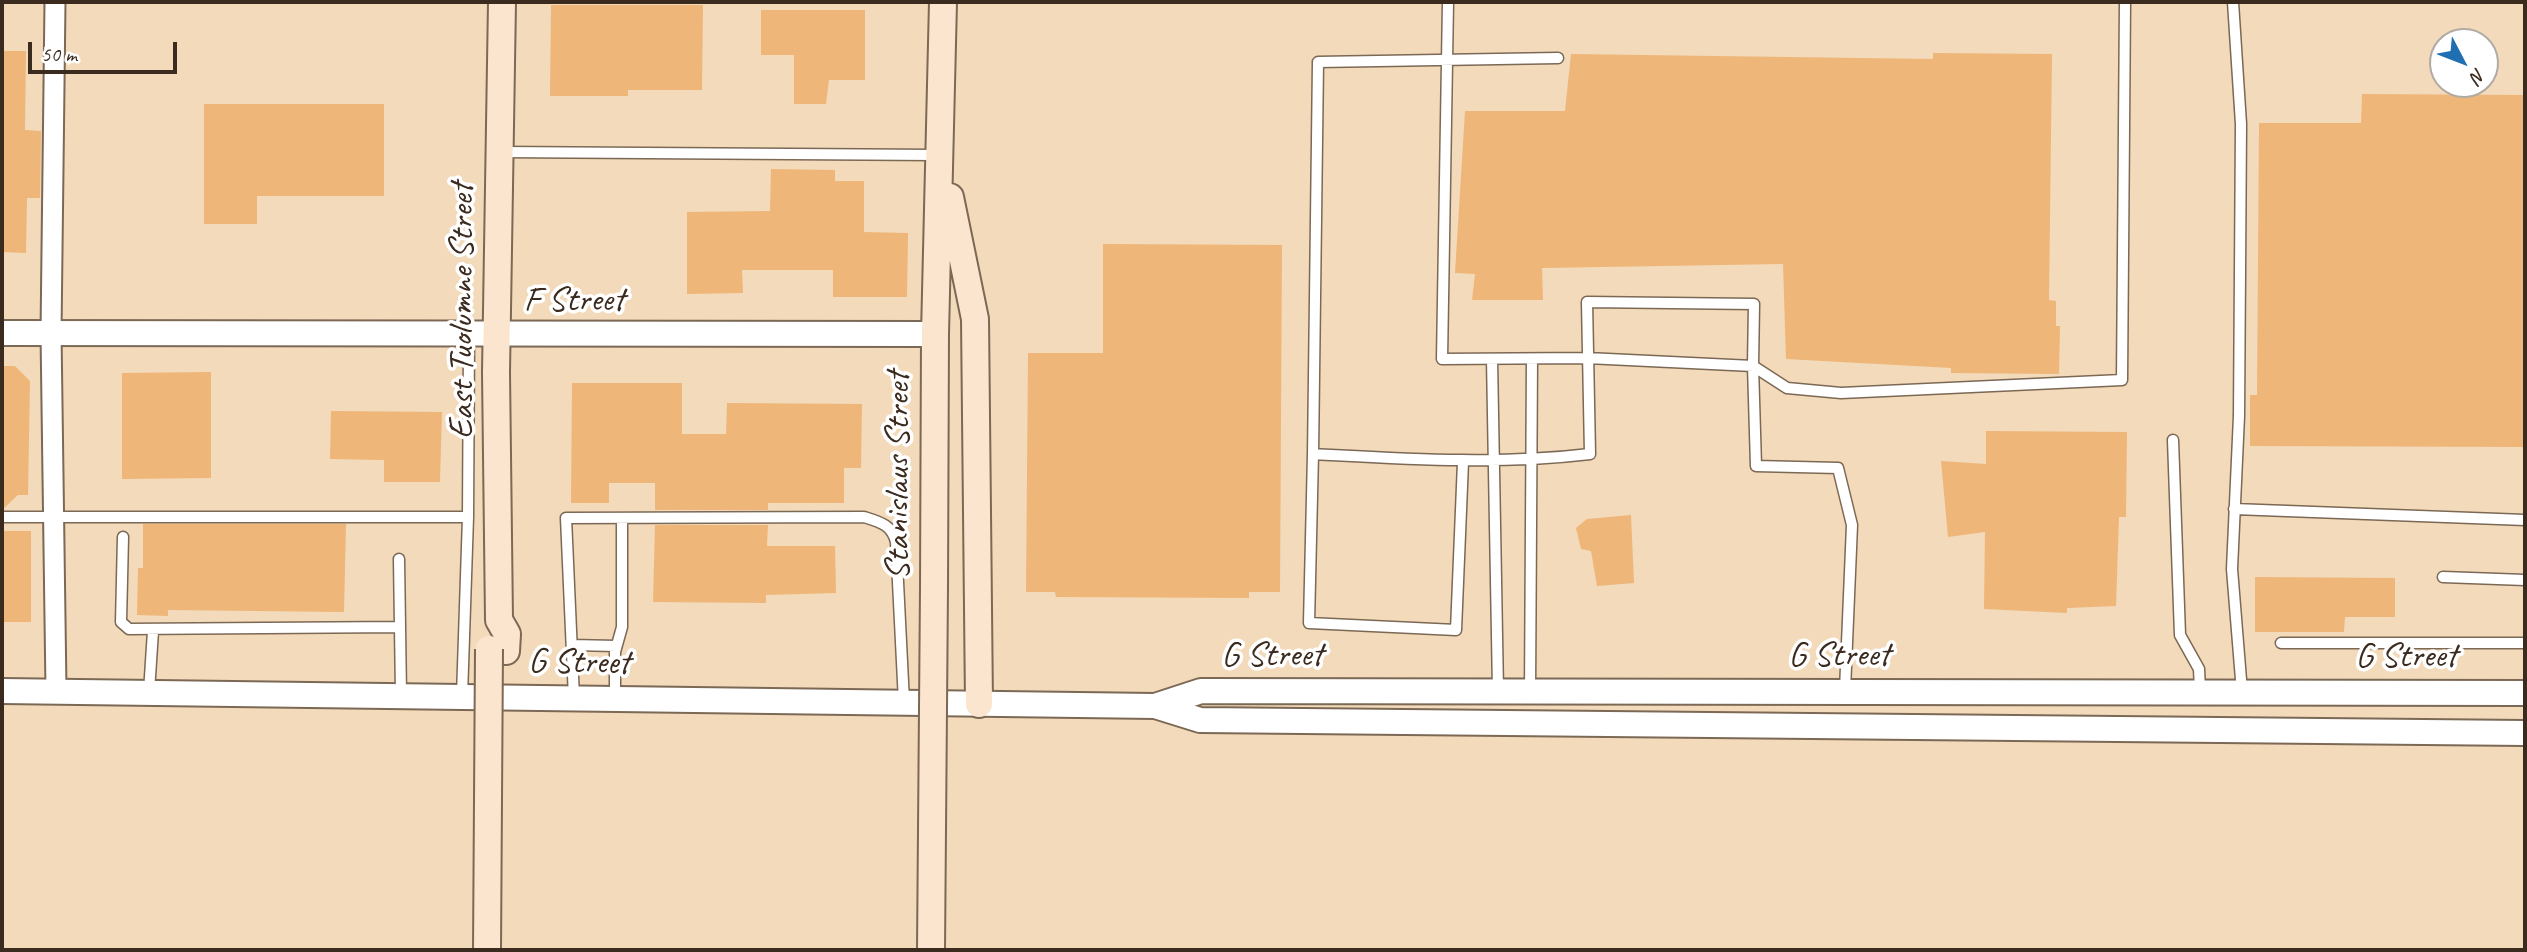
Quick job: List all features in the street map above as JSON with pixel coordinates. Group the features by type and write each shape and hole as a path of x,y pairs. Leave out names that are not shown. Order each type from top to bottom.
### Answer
{"main road":[{"name":"East Tuolumne Street","path":"502,2 498,336 499,621 490,632 498,650 504,950"},
{"name":"Stanislaus Street","path":"931,950 935,334 942,155 943,2"},
{"path":"942,155 975,319 979,704"},
{"name":"East Tuolumne Street","path":"487,950 498,650"}],"street":[{"path":"55,2 51,333 56,690"},
{"name":"F Street","path":"2,333 469,336 935,334"},
{"name":"G Street","path":"2,691 1155,706 1200,720 2525,733"},
{"name":"G Street","path":"1155,706 1201,691 2525,693"}],"lane":[{"path":"1448,2 1442,359 1587,358 1753,366 1787,388 1842,393 2122,380 2125,2"},
{"path":"2233,2 2241,124 2239,408 2232,569 2242,692"},
{"path":"1463,462 1456,630 1309,623 1318,62 1558,58"},
{"path":"499,152 942,155"},
{"path":"1313,454 1463,462 1533,461 1590,454 1587,302 1754,304 1756,466 1838,468 1852,524 1845,691"},
{"path":"462,696 468,517 469,336"},
{"path":"1492,359 1498,691"},
{"path":"1530,691 1532,359"},
{"path":"2173,440 2180,635 2199,669 2200,692"},
{"path":"2234,509 2525,520"},
{"path":"2,517 468,517"},
{"path":"574,698 566,518 864,517 883,523 893,531 896,542 904,703"},
{"path":"615,698 616,646 622,627 622,518"},
{"path":"123,537 121,622 129,629 400,628"},
{"path":"399,559 401,695"},
{"path":"2443,578 2525,580"},
{"path":"149,692 153,631"},
{"path":"2281,643 2525,643"},
{"path":"572,645 616,646"}],"building":[{"path":"551,5 703,5 702,90 628,90 628,96 550,96"},
{"path":"761,10 865,10 865,80 829,80 826,104 794,104 794,55 761,55"},
{"path":"2,51 26,51 25,130 41,131 40,198 27,198 26,253 2,252"},
{"path":"1933,53 2052,54 2049,300 2056,301 2056,326 2060,326 2059,374 1951,373 1951,368 1786,359 1783,264 1542,268 1543,300 1472,300 1475,274 1455,273 1465,111 1565,111 1571,54 1933,59"},
{"path":"2362,94 2429,94 2429,98 2499,98 2499,95 2525,95 2525,447 2250,446 2250,395 2257,395 2259,123 2361,123"},
{"path":"204,104 384,104 384,196 257,196 257,224 204,224"},
{"path":"771,169 835,170 835,181 864,181 864,232 908,233 907,297 833,297 833,270 742,270 743,293 687,294 687,212 770,211"},
{"path":"1103,244 1282,245 1280,592 1249,592 1249,598 1056,597 1055,592 1026,592 1028,353 1103,353"},
{"path":"2,366 15,366 30,381 28,495 18,495 2,510"},
{"path":"211,372 211,478 122,479 122,373"},
{"path":"572,383 682,383 682,434 726,434 727,403 862,404 861,468 844,468 844,503 768,503 768,510 655,510 655,483 609,483 609,503 571,503"},
{"path":"331,411 442,412 440,482 384,482 384,460 330,459"},
{"path":"1986,431 2127,432 2126,517 2119,517 2116,606 2067,608 2067,613 1984,609 1985,532 1948,537 1941,461 1986,464"},
{"path":"1631,515 1634,583 1597,586 1591,551 1581,549 1576,528 1587,519"},
{"path":"143,524 346,524 344,612 168,610 168,616 137,615 138,568 143,568"},
{"path":"655,525 768,525 767,546 835,546 836,593 766,595 766,603 653,602"},
{"path":"2,531 31,531 31,622 2,622"},
{"path":"2255,577 2395,578 2395,617 2345,617 2344,632 2255,632"}]}
